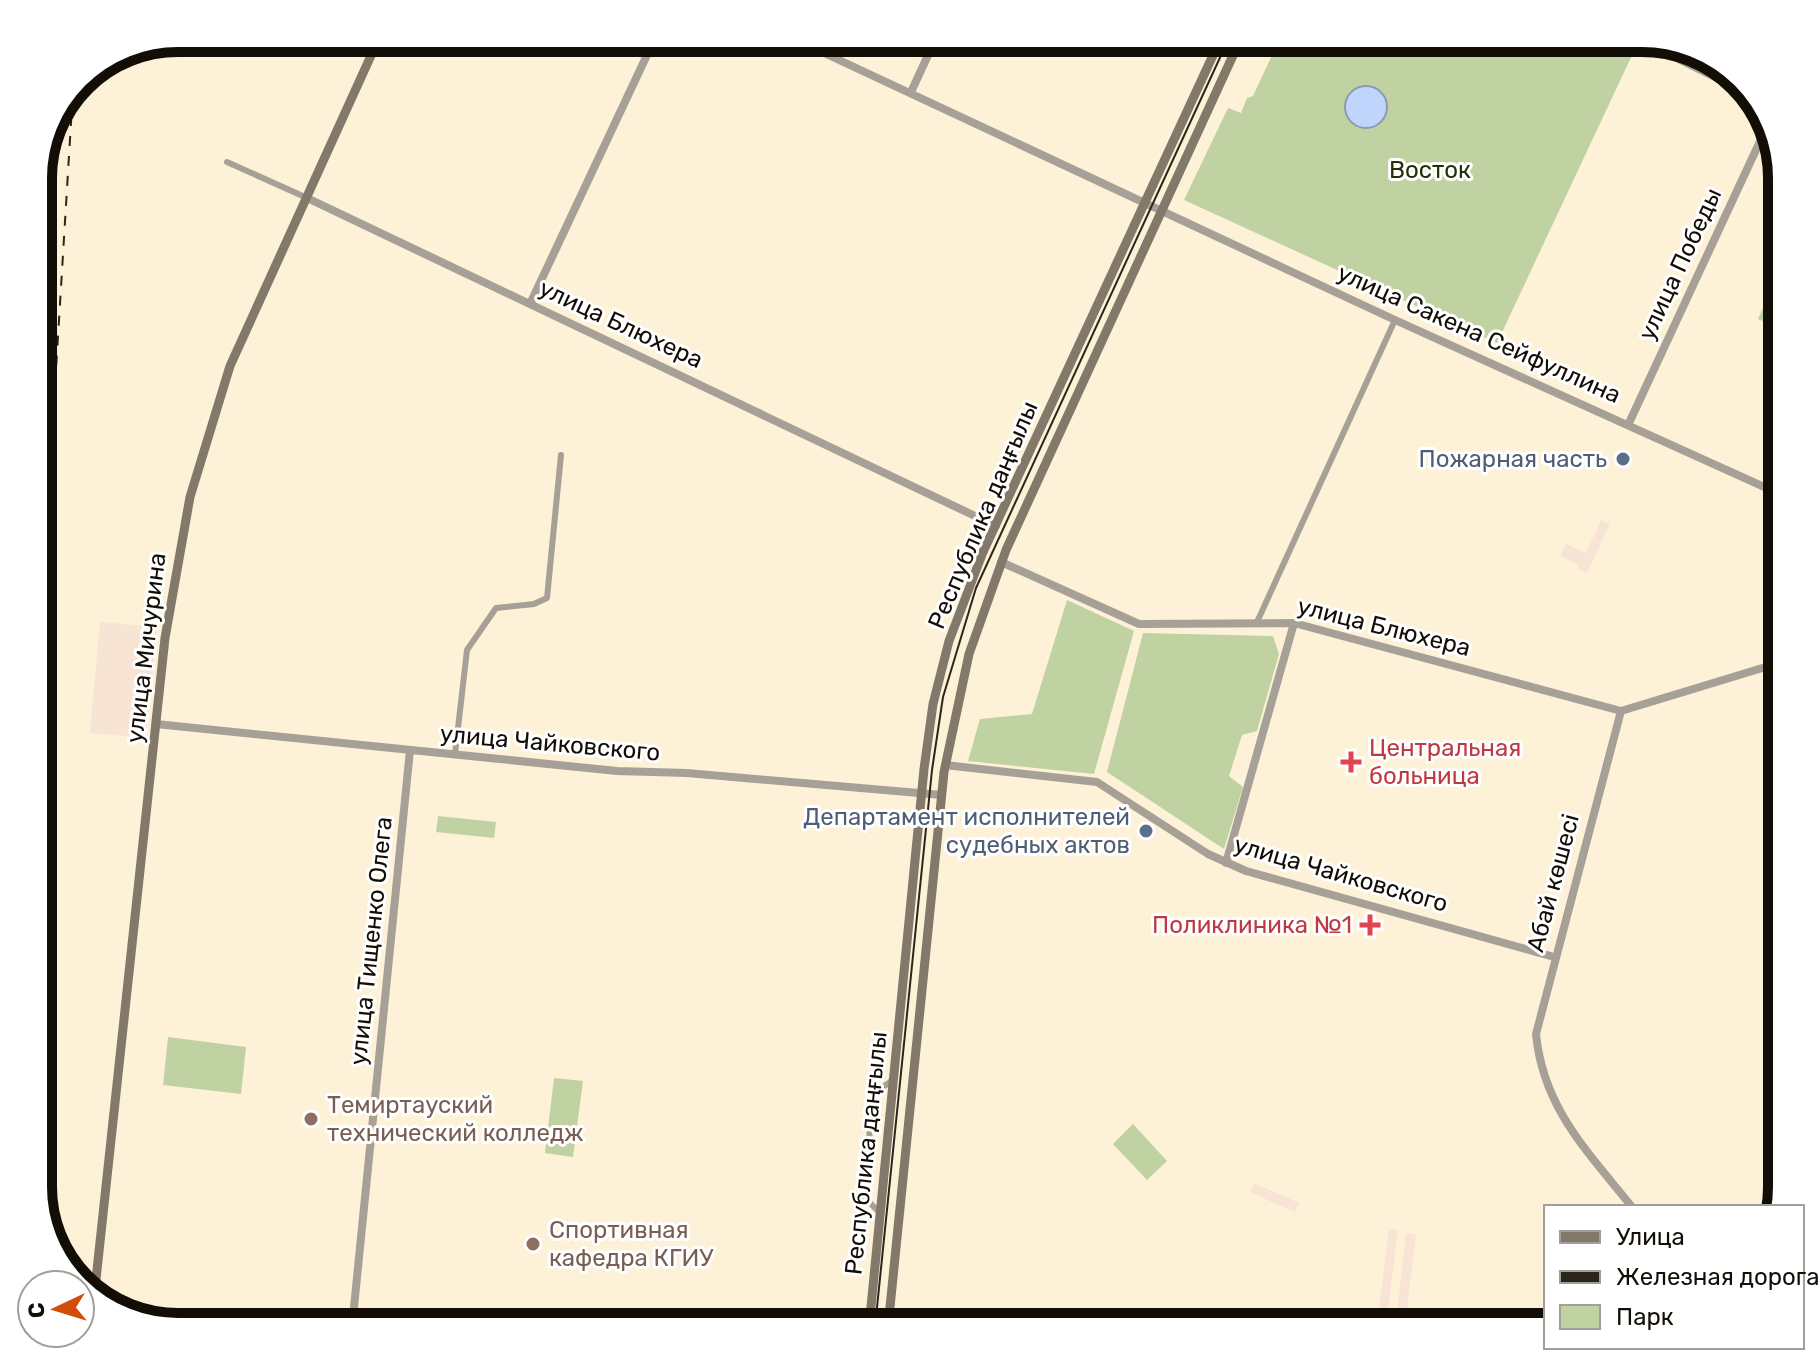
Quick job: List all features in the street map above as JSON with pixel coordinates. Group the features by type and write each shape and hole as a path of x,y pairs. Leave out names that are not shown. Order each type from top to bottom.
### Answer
{"main road":[{"name":"улица Мичурина","path":"96,1279 171,592 196,476 230,366 372,52"},
{"name":"Республика даңғылы","path":"870,1313 921,793 933,704 949,641 996,526 1215,52"},
{"name":"Республика даңғылы","path":"889,1313 945,765 969,654 1001,562 1160,208 1234,52"}],"street":[{"path":"530,304 648,52"},
{"path":"823,52 1146,200"},
{"path":"911,92 930,52"},
{"path":"1671,55 1722,80"},
{"name":"улица Победы","path":"1629,423 1761,139"},
{"name":"улица Блюхера","path":"227,162 996,526"},
{"name":"улица Сакена Сейфуллина","path":"1146,200 1395,320 1629,423 1768,488"},
{"path":"1257,622 1395,320"},
{"path":"455,754 467,650 496,608 534,604 547,598 561,455"},
{"name":"улица Блюхера","path":"1001,562 1139,624 1294,623 1621,711"},
{"path":"1226,863 1294,623"},
{"path":"1621,711 1768,666"},
{"name":"Абай көшесі","path":"1621,711 1536,1034 1543,1079 1577,1139 1630,1205"},
{"name":"улица Чайковского","path":"156,724 617,771 687,773 942,795"},
{"name":"улица Тищенко Олега","path":"353,1313 410,750"},
{"name":"улица Чайковского","path":"945,765 1097,782 1226,863 1554,957"},
{"path":"881,1214 864,1197 873,1094 893,1080"}],"shaded area":[{"path":"1601,520 1610,524 1587,573 1578,569 1579,565 1560,556 1566,544 1586,553"},
{"path":"100,622 157,627 146,738 90,733"},
{"path":"1254,1183 1299,1203 1295,1212 1250,1192"},
{"path":"1389,1229 1398,1230 1388,1311 1379,1309"},
{"path":"1406,1233 1416,1234 1406,1313 1397,1313"}],"green space":[{"name":"Восток","path":"1273,52 1634,52 1497,343 1184,200 1228,108 1241,113 1247,98 1253,96"},
{"path":"1768,296 1768,330 1765,329 1767,323 1758,319"},
{"path":"1067,600 1134,631 1094,774 968,761 980,719 1032,714"},
{"path":"1143,633 1273,636 1279,654 1257,731 1242,735 1229,776 1243,787 1224,849 1107,772"},
{"path":"438,816 496,822 494,838 436,832"},
{"path":"168,1037 246,1047 241,1094 163,1085"},
{"path":"554,1078 583,1081 573,1157 545,1153"},
{"path":"1133,1124 1167,1161 1147,1180 1113,1144"}],"water":[{"path":"1366,86 1381,92 1387,107 1381,122 1366,128 1351,122 1345,107 1351,92"}],"tram line":[{"path":"876,1313 932,770 943,697 976,588 1223,52"}],"railway":[{"path":"52,435 72,111"}],"place":[{"name":"Пожарная часть","path":"1623,459"},
{"name":"Центральная больница","path":"1351,762"},
{"name":"Департамент исполнителей судебных актов","path":"1146,831"},
{"name":"Поликлиника №1","path":"1370,925"},
{"name":"Темиртауский технический колледж","path":"311,1119"},
{"name":"Спортивная кафедра КГИУ","path":"533,1244"}]}
